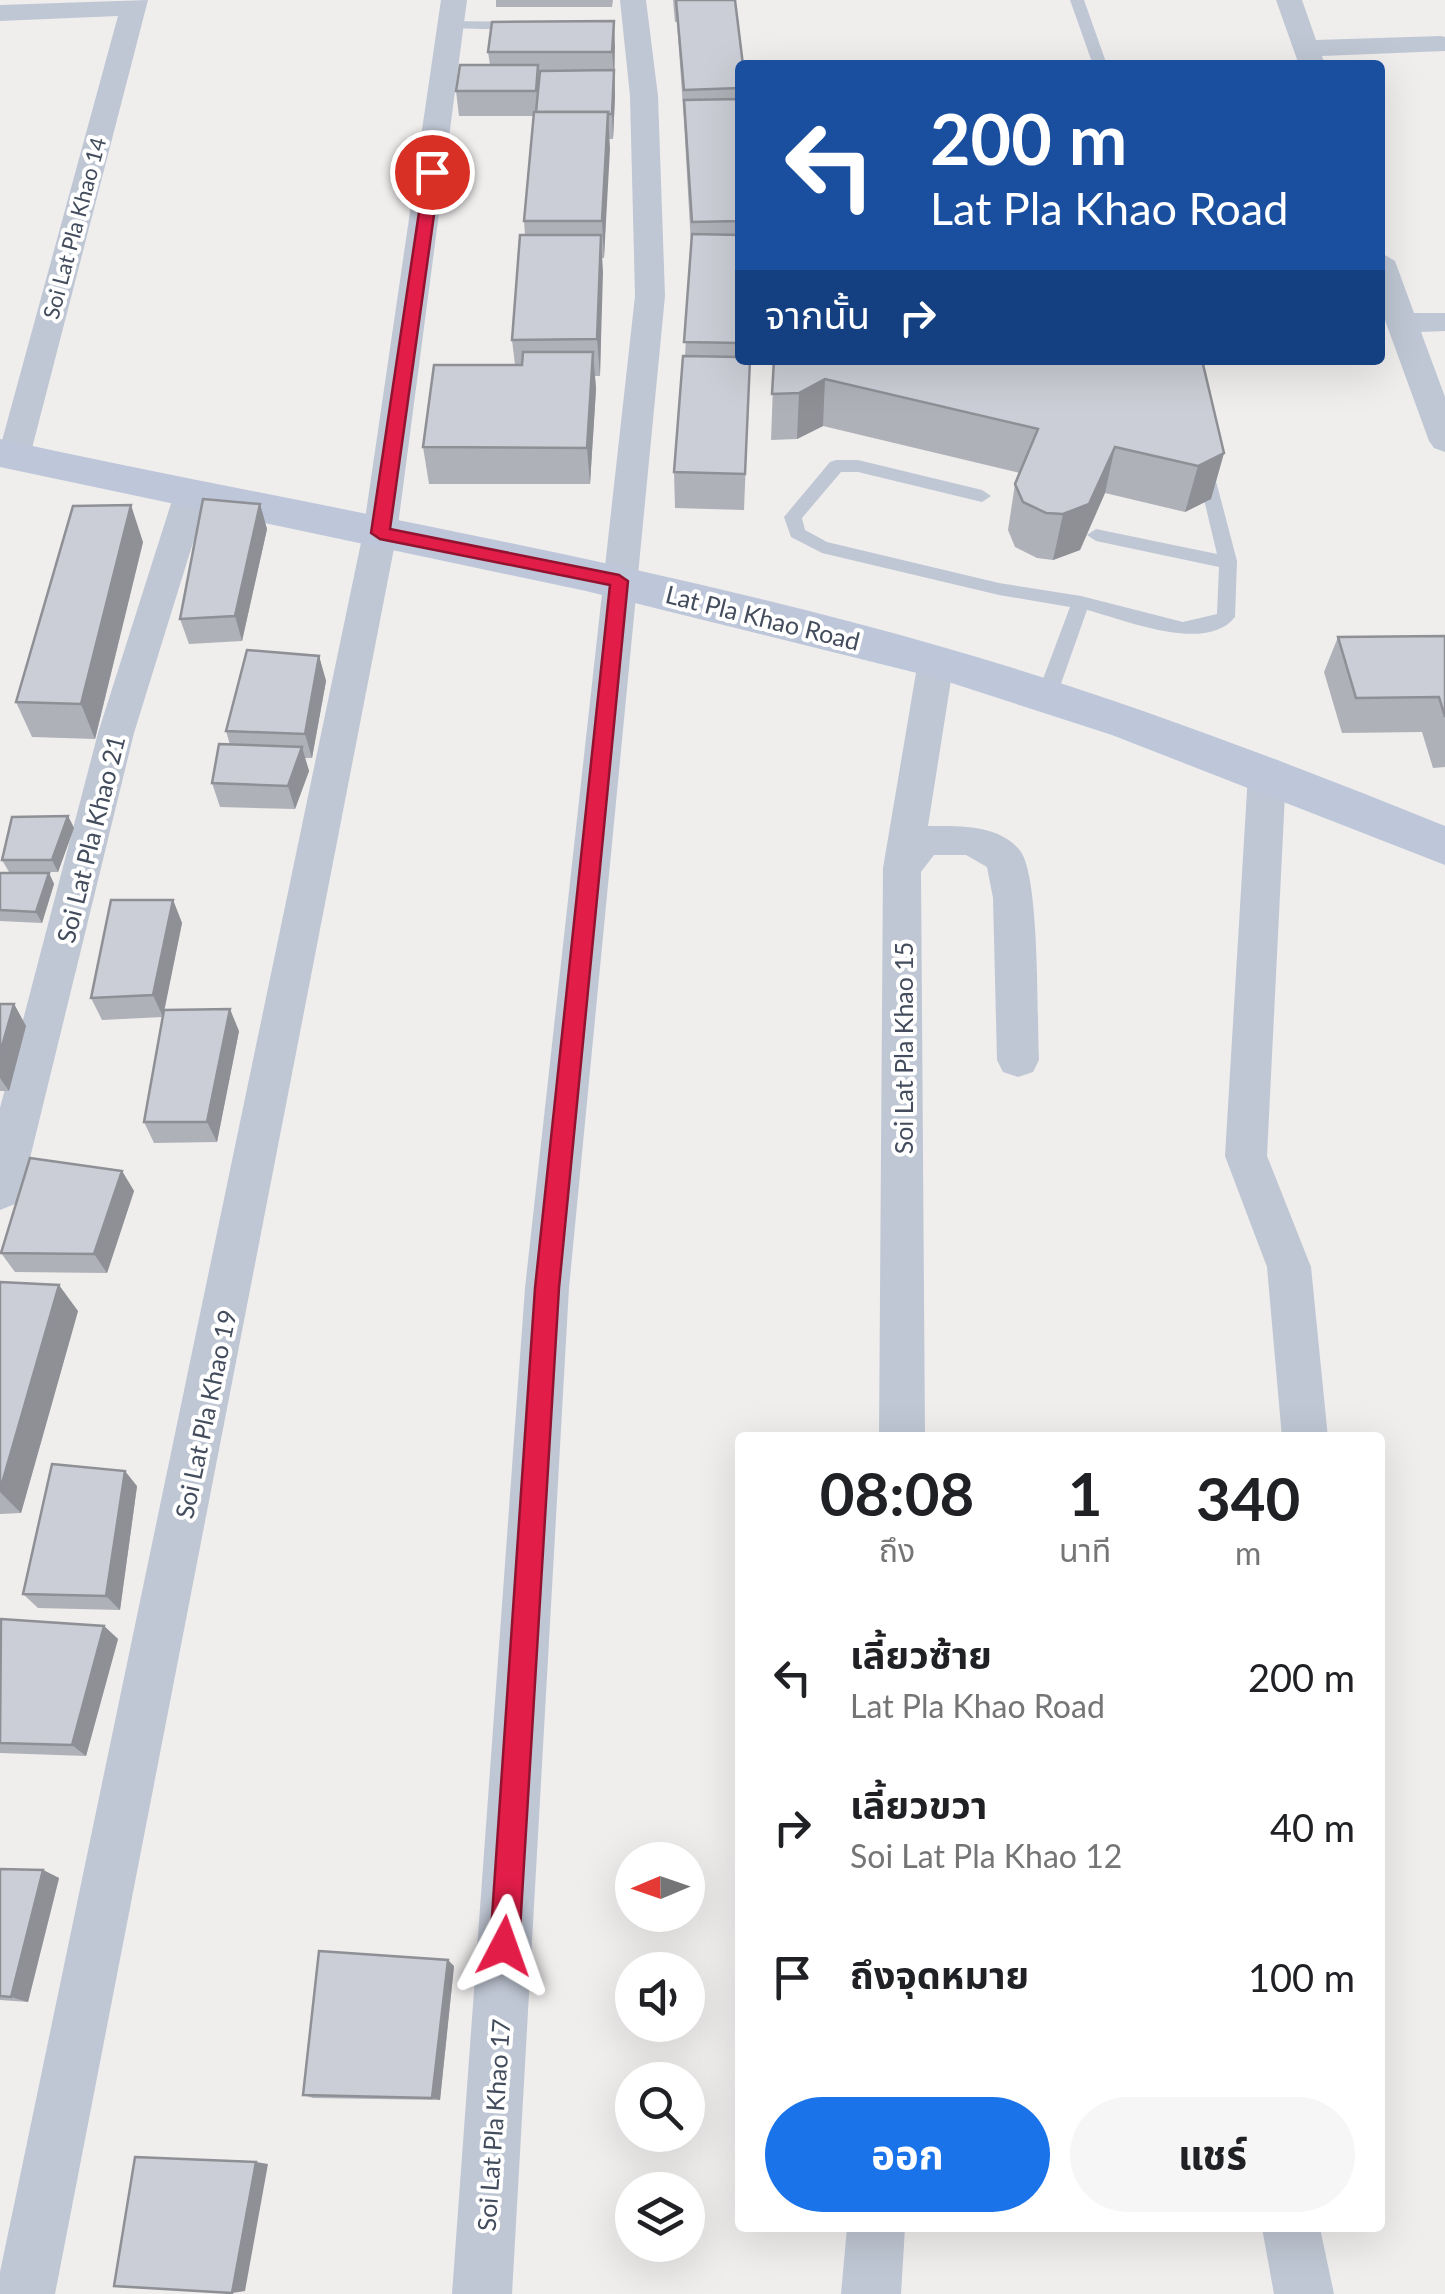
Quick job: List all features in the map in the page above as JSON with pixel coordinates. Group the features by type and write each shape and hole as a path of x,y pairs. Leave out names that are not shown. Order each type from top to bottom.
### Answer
{"main road":[{"name":"Lat Pla Khao Road","path":"7,454 619,581 936,661 1267,774 1445,846"}],"street":[{"path":"1289,0 1309,57 1441,44"},
{"path":"0,13 134,4"},
{"name":"Soi Lat Pla Khao 14","path":"7,454 134,4"},
{"name":"Soi Lat Pla Khao 19","path":"25,2294 380,533 452,13"},
{"name":"Soi Lat Pla Khao 17","path":"482,2294 547,1288 650,296 644,96 629,18"},
{"path":"1385,275 1445,441"},
{"path":"1402,323 1445,322"},
{"name":"Soi Lat Pla Khao 21","path":"0,1191 116,733 192,490"},
{"name":"Soi Lat Pla Khao 15","path":"902,1432 902,868 936,661"},
{"path":"1267,774 1246,1156 1289,1268 1304,1432"},
{"path":"902,868 924,841 972,840 1005,859 1012,898 1018,1060"},
{"path":"871,2294 876,2232"},
{"path":"1292,2232 1304,2294"}],"lane":[{"path":"1077,0 1098,60"},
{"path":"452,13 544,26"},
{"path":"982,496 858,466 836,466 793,517 797,532 822,547 999,589 1081,602 1183,629 1217,624 1229,606 1226,562 1202,452"},
{"path":"1096,535 1226,562"},
{"path":"1047,696 1081,602"}],"building":[{"path":"676,0 735,0 742,60 735,60 735,88 684,90"},
{"path":"614,21 612,52 488,52 492,22"},
{"path":"460,65 538,65 536,91 456,91"},
{"path":"614,70 612,114 536,112 540,71"},
{"path":"735,99 735,221 692,222 684,100"},
{"path":"534,112 608,112 602,221 524,221"},
{"path":"692,234 735,235 735,343 684,342"},
{"path":"520,235 601,235 597,339 512,340"},
{"path":"523,352 593,352 587,448 423,447 434,365 522,365"},
{"path":"683,356 735,357 735,365 750,365 745,474 674,472"},
{"path":"774,365 1203,365 1224,453 1198,466 1115,447 1089,504 1063,514 1046,513 1023,502 1015,484 1038,429 825,379 799,393 772,394"},
{"path":"203,499 260,504 235,616 180,619"},
{"path":"131,505 81,704 16,702 73,506"},
{"path":"1445,636 1445,717 1439,697 1356,698 1338,637"},
{"path":"247,650 319,656 305,734 226,731"},
{"path":"219,744 302,747 288,786 212,783"},
{"path":"68,816 52,860 2,860 12,817"},
{"path":"0,873 49,873 36,912 0,910"},
{"path":"111,900 173,900 153,995 91,998"},
{"path":"0,1004 14,1004 0,1053"},
{"path":"230,1009 207,1122 144,1122 164,1010"},
{"path":"30,1158 122,1171 94,1254 1,1253"},
{"path":"0,1282 59,1285 0,1490"},
{"path":"52,1464 125,1471 106,1596 23,1594"},
{"path":"1,1619 104,1626 72,1745 0,1743"},
{"path":"0,1869 43,1870 11,1997 0,1996"},
{"path":"319,1951 448,1960 432,2098 303,2095"},
{"path":"135,2157 256,2162 232,2293 114,2286"}],"route":[{"path":"432,172 380,533 619,581 547,1288 504,1946"}]}
